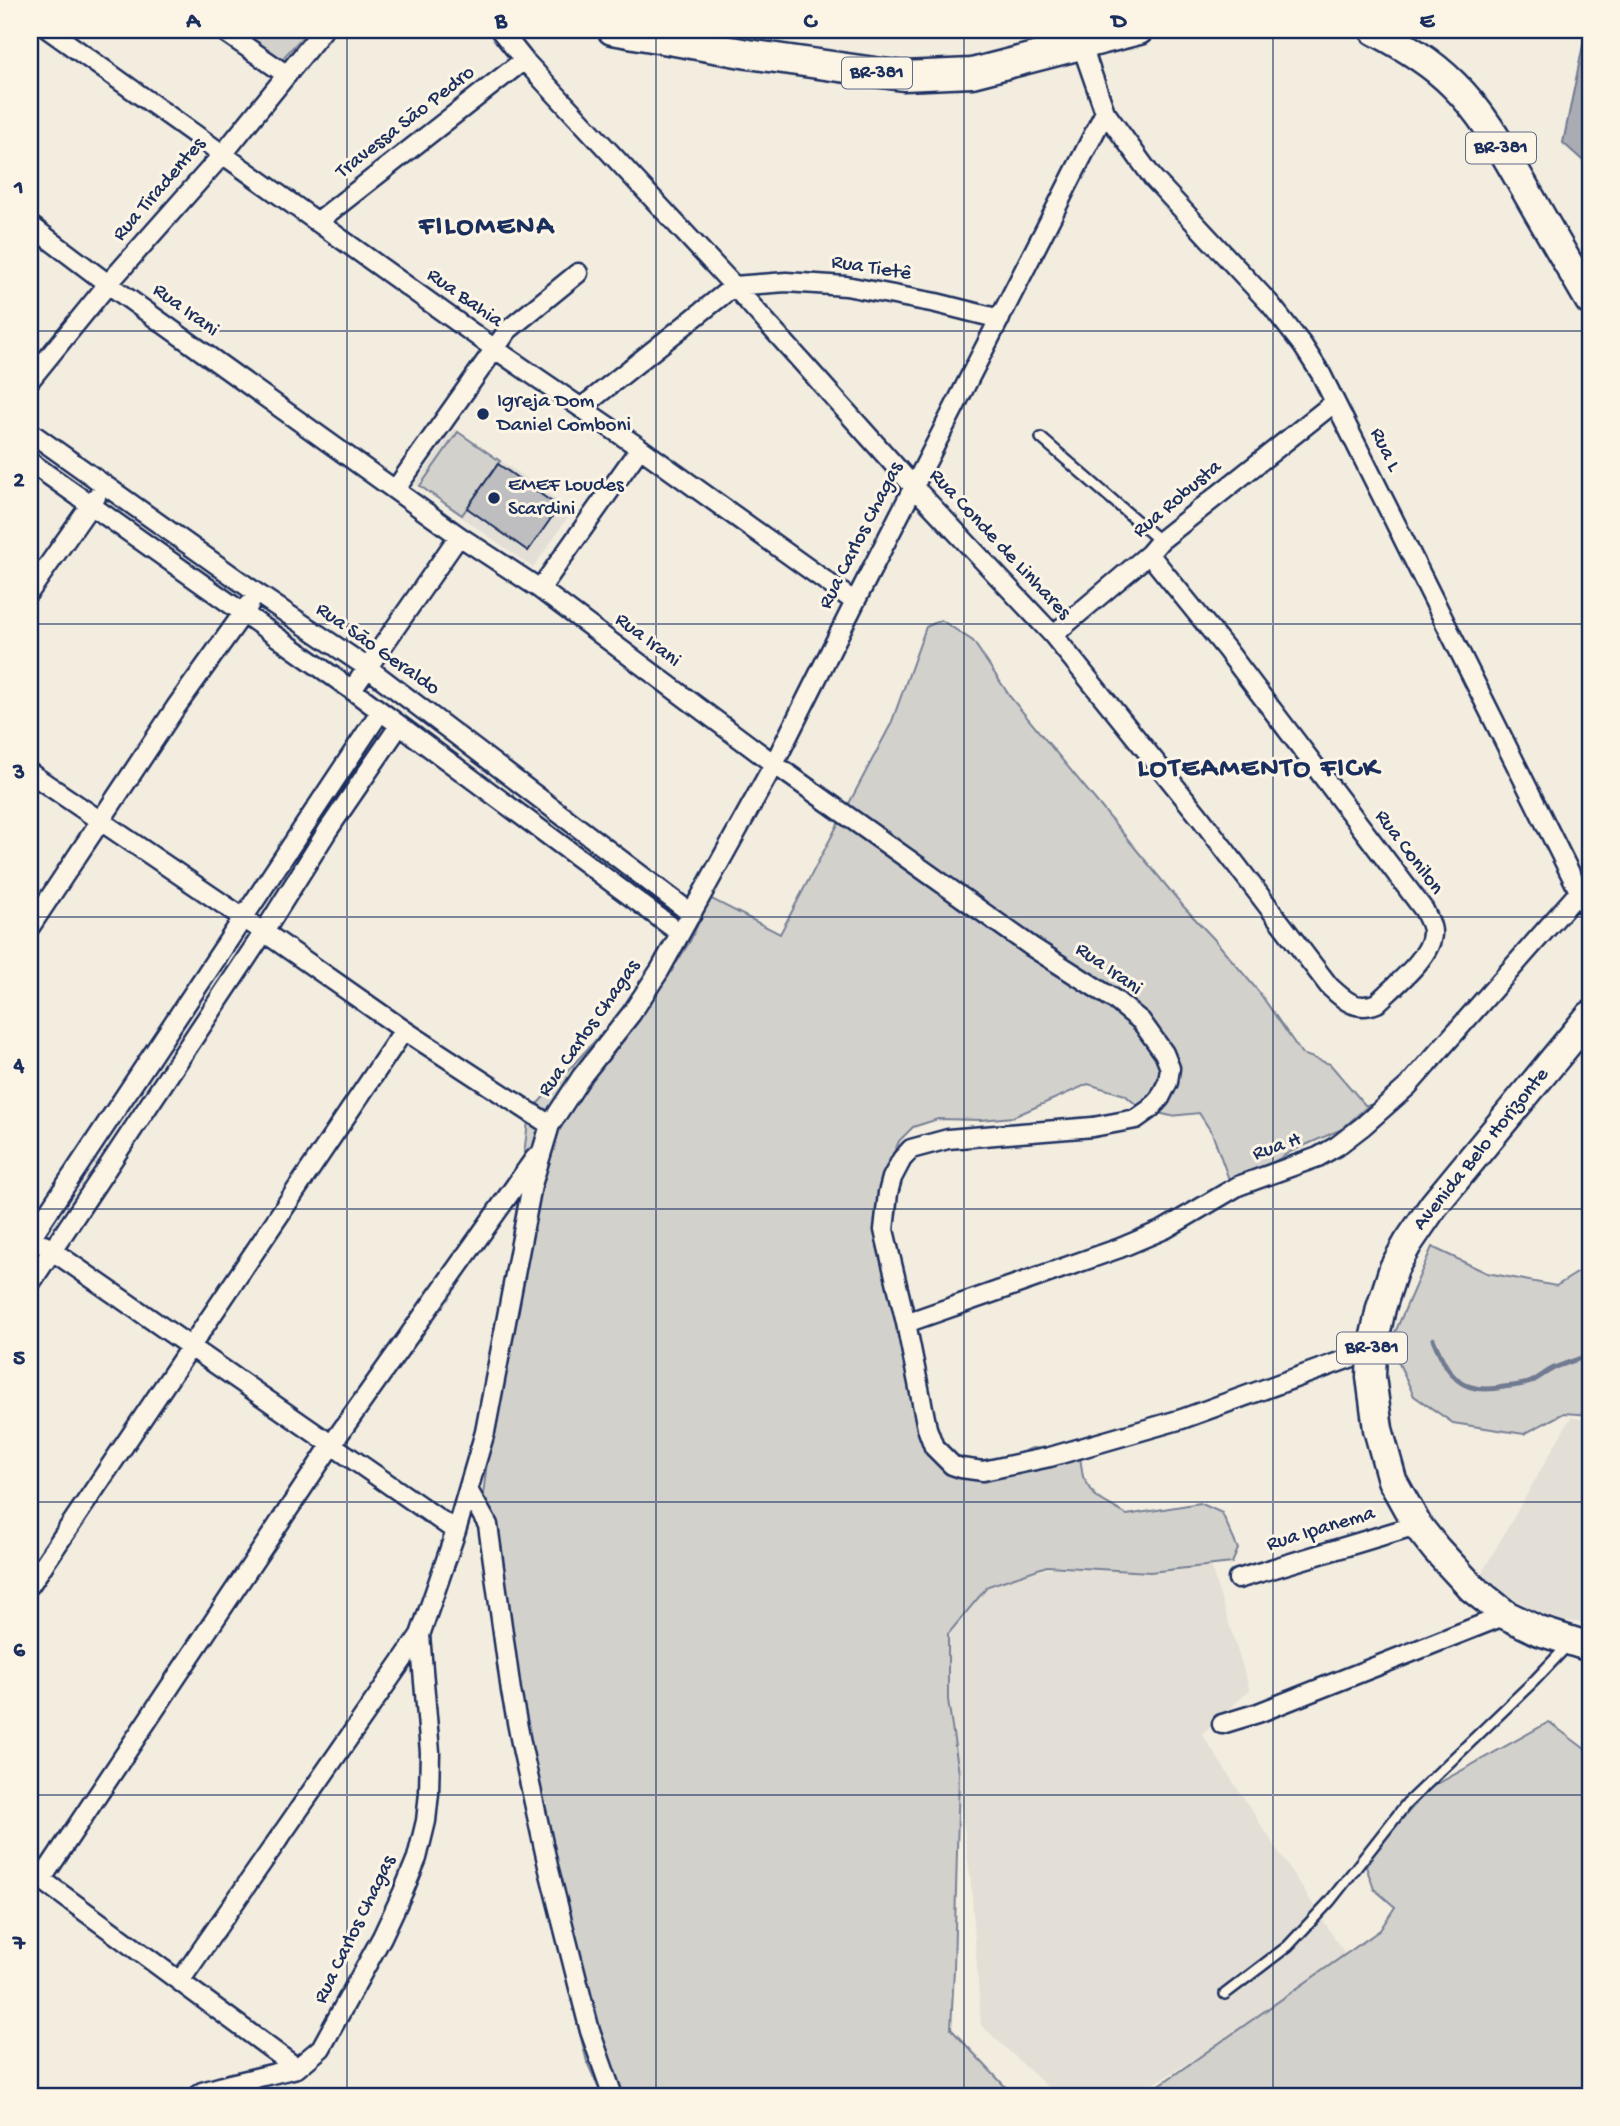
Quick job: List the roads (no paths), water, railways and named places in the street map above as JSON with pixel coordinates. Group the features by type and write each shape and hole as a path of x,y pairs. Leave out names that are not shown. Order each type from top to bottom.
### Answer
{"main road":[{"name":"BR-381","path":"612,30 748,54 903,76 972,73 1139,30"},
{"name":"BR-381","path":"1374,30 1409,49 1435,68 1455,85 1478,113 1499,143 1590,301"},
{"name":"Avenida Belo Horizonte","path":"1581,1644 1539,1631 1506,1615 1472,1588 1417,1525 1392,1480 1378,1429 1371,1377 1372,1350 1381,1308 1394,1268 1408,1243 1434,1205 1590,1016"}],"street":[{"name":"Rua Bahia","path":"49,30 855,602"},
{"path":"222,30 287,75"},
{"name":"Rua Tiradentes","path":"30,380 108,284 223,154 323,30"},
{"name":"Rua Conde de Linhares","path":"500,30 524,60 734,286 913,486 1053,635 1199,816 1329,986"},
{"name":"Rua L","path":"1100,38 1105,112 1153,178 1271,304 1321,374 1590,913"},
{"name":"Travessa São Pedro","path":"317,222 524,60"},
{"name":"Rua Carlos Chagas","path":"297,2068 321,2048 382,1937 417,1858 426,1821 430,1766 421,1635 456,1531 485,1432 532,1185 550,1125 582,1076 631,1014 692,914 774,764 1105,112"},
{"name":"Rua Irani","path":"30,225 459,536 540,589 774,764 1032,947 1115,1000 1141,1021 1164,1053 1170,1068 1168,1082 1160,1098 1136,1119 1093,1127 948,1139 911,1149 902,1159 892,1178 884,1223 889,1256 906,1324"},
{"path":"395,490 508,330 578,273"},
{"name":"Rua Tietê","path":"734,286 786,282 846,286 936,303 1000,319"},
{"path":"581,408 734,286"},
{"name":"Rua Robusta","path":"1053,635 1154,547 1335,402"},
{"name":"Rua São Geraldo","path":"30,432 258,594 368,668 692,914"},
{"path":"540,589 640,448"},
{"path":"30,462 352,690 680,933"},
{"path":"30,591 105,485"},
{"path":"352,690 459,536"},
{"name":"Rua Conilon","path":"1154,547 1226,649 1424,911 1431,924 1432,935 1426,952 1377,1003 1369,1007 1353,1006 1329,986"},
{"path":"30,928 100,820 258,594"},
{"path":"380,712 30,1237 456,1531"},
{"path":"30,1284 399,726"},
{"path":"30,773 404,1030 550,1125"},
{"name":"Rua H","path":"906,1324 1121,1248 1165,1229 1238,1186 1318,1157 1337,1146 1408,1086 1579,892"},
{"path":"30,1585 404,1030"},
{"path":"297,2068 35,1876 332,1444 542,1148"},
{"path":"906,1324 927,1428 934,1447 952,1465 983,1471 1050,1457 1182,1419 1372,1350"},
{"path":"468,1490 488,1525 511,1691 525,1761 548,1866 590,2031 613,2096"},
{"name":"Rua Ipanema","path":"1238,1579 1417,1525"},
{"path":"1222,1724 1258,1713 1506,1615"},
{"path":"180,1981 421,1635"},
{"path":"197,2096 230,2084 297,2068"}],"lane":[{"path":"1041,438 1154,547"},
{"path":"1225,1994 1288,1946 1330,1900 1408,1803 1534,1681 1581,1644"}],"waterway":[{"path":"1433,1339 1451,1373 1466,1386 1477,1388 1489,1389 1528,1383 1554,1368 1590,1355"}],"place":[{"name":"Igreja Dom Daniel Comboni","path":"483,414"},
{"name":"EMEF Loudes Scardini","path":"494,498"}],"district":[{"name":"FILOMENA","path":"487,227"},
{"name":"LOTEAMENTO FICK","path":"1259,769"}]}
